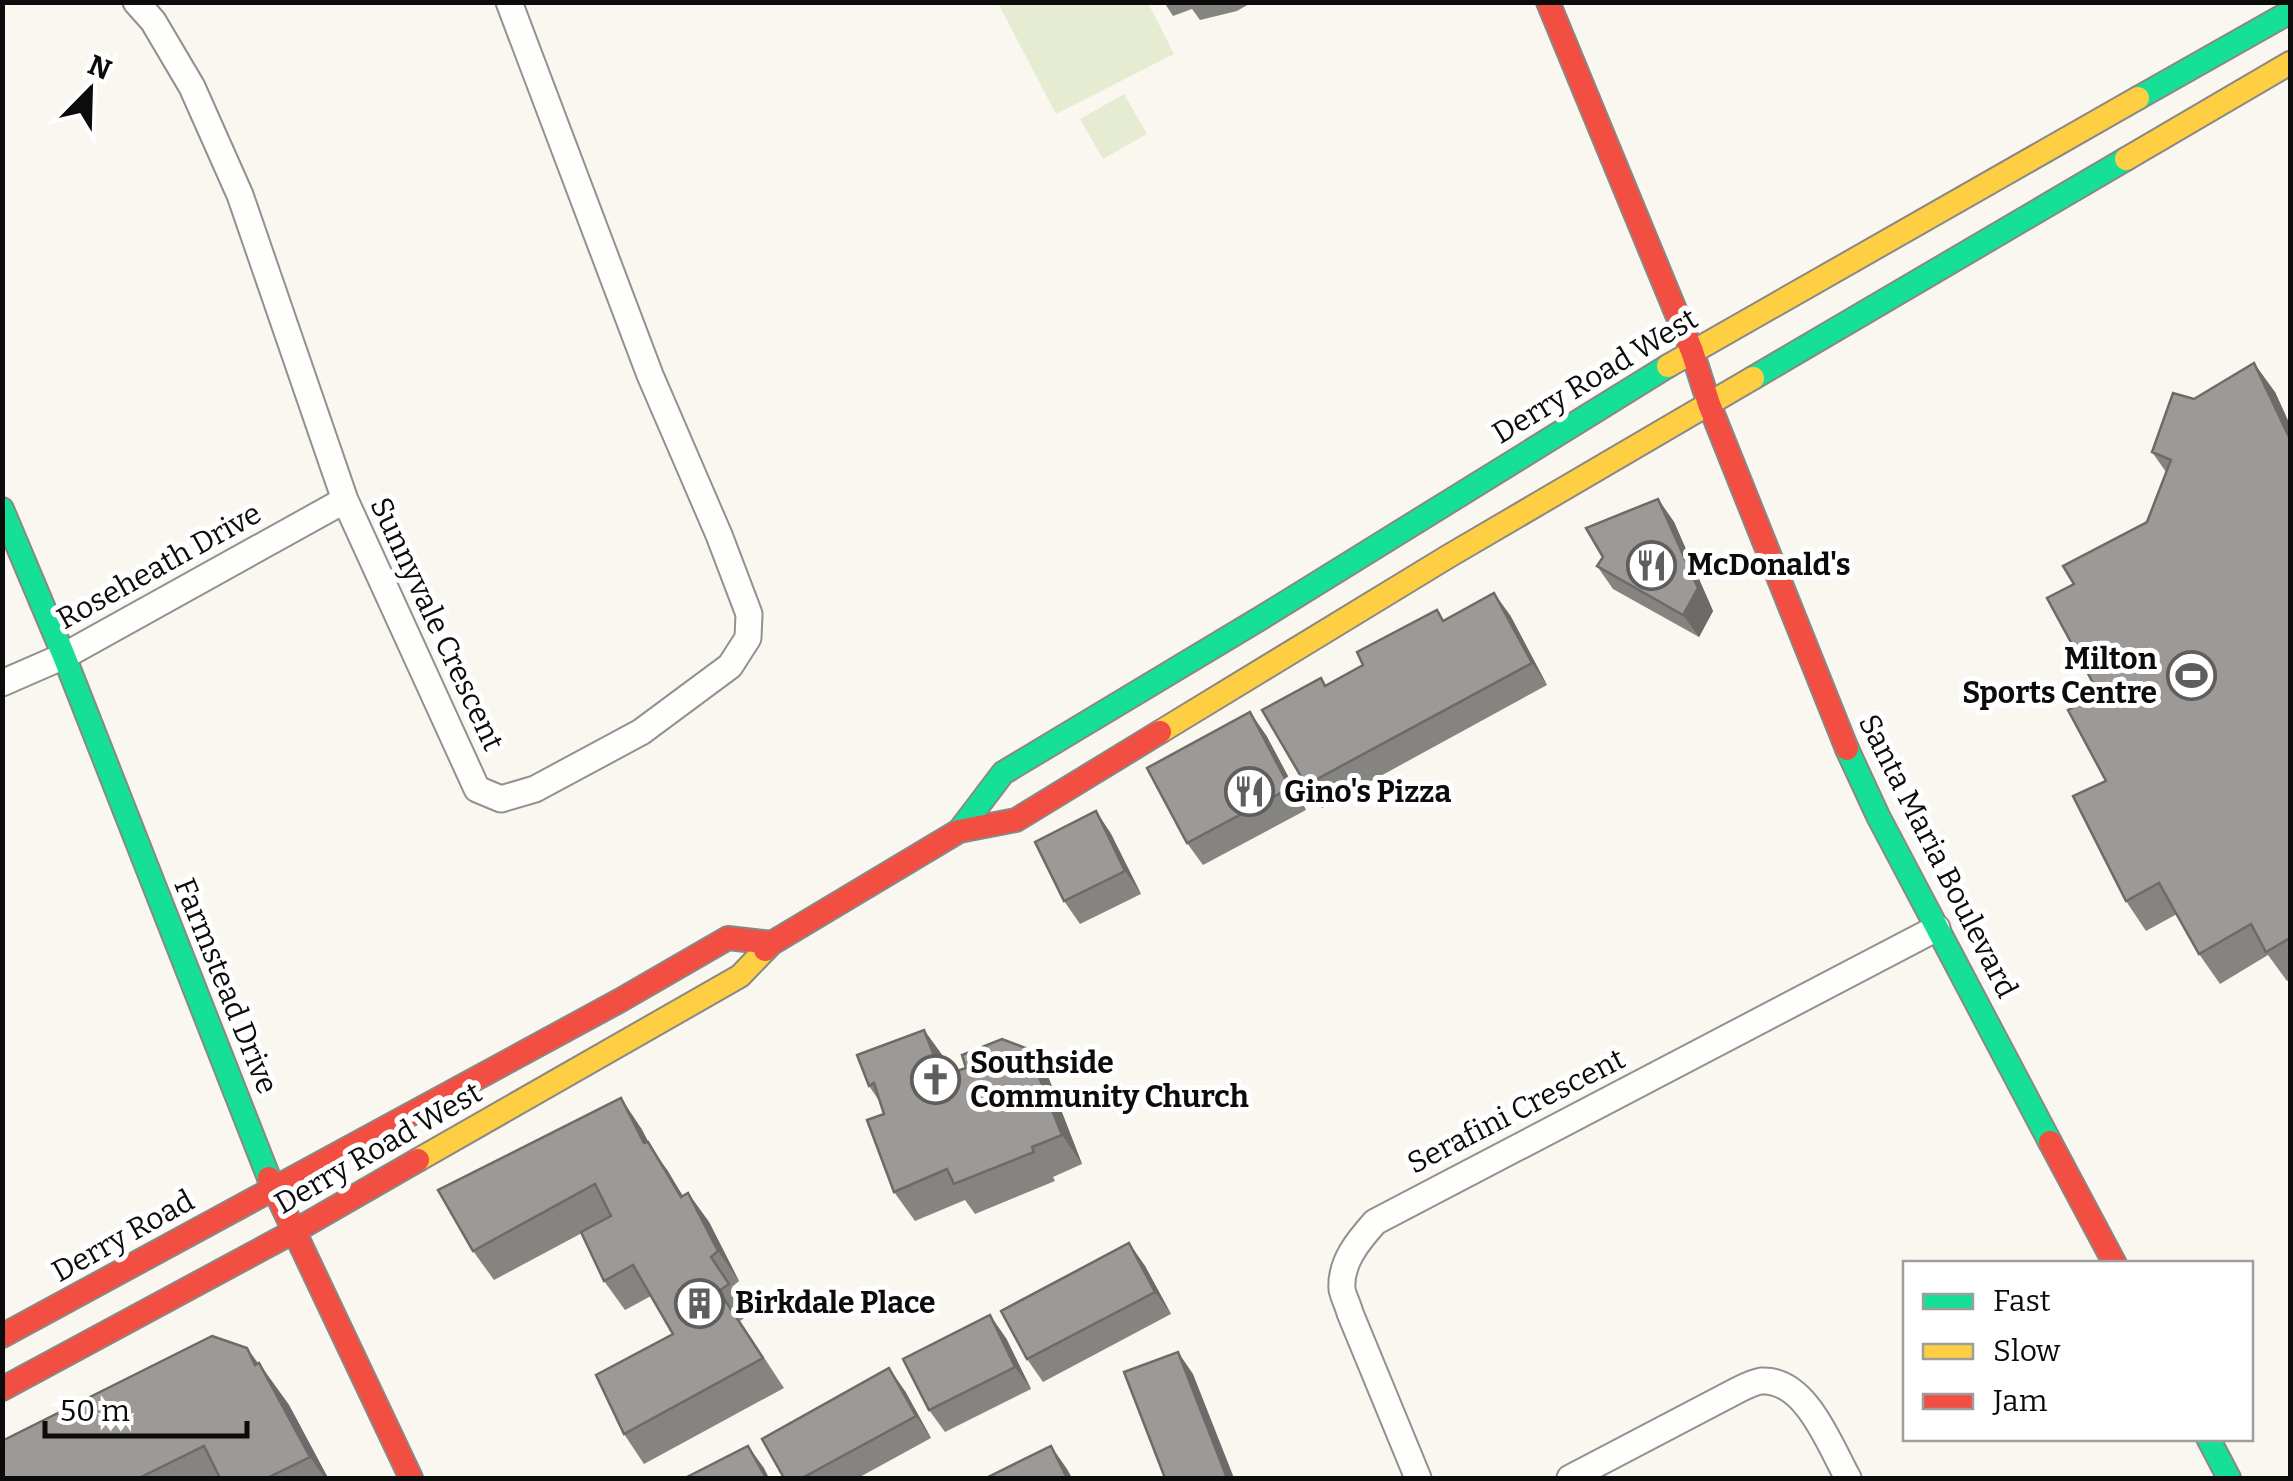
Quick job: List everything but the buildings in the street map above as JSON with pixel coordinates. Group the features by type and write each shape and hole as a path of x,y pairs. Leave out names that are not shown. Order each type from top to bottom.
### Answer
{"main road":[{"name":"Santa Maria Boulevard","path":"1548,2 1692,351 1709,404 1851,758 2113,1261"},
{"name":"Derry Road West","path":"959,831 1003,773 1692,351 2290,12"},
{"name":"Derry Road West","path":"2,1390 293,1232 740,976 772,943 959,831 1016,820 1449,556 2290,63"},
{"name":"Farmstead Drive","path":"2,509 64,656 273,1189 412,1478"},
{"name":"Derry Road West","path":"273,1189 728,938 772,943"},
{"name":"Derry Road","path":"2,1336 273,1189"},
{"path":"2210,1441 2229,1478"}],"street":[{"name":"Sunnyvale Crescent","path":"136,2 153,22 192,87 240,195 344,500 478,789 500,799 535,789 641,732 730,666 748,638 749,614 650,375 509,2"},
{"name":"Roseheath Drive","path":"2,682 64,656 344,500"},
{"name":"Serafini Crescent","path":"1418,1478 1342,1288 1345,1267 1356,1243 1375,1222 1937,928"},
{"path":"1570,1478 1760,1381 1784,1386 1800,1397 1848,1478"}],"green space":[{"path":"998,3 1148,3 1174,54 1056,114"},
{"path":"1124,94 1147,134 1103,159 1080,119"}],"traffic: fast":[{"path":"2138,98 2290,12"},
{"path":"1753,378 2126,159"},
{"path":"959,831 1003,773 1668,366"},
{"path":"2,509 64,656 269,1178"},
{"path":"1847,749 1878,816 2050,1142"},
{"path":"2210,1441 2229,1478"}],"traffic: slow":[{"path":"2126,159 2290,63"},
{"path":"1668,366 2138,98"},
{"path":"1160,732 1753,378"},
{"path":"418,1160 740,976 765,950"}],"traffic: jam":[{"path":"1548,2 1692,351 1709,404 1847,749"},
{"path":"765,950 959,831 1016,820 1160,732"},
{"path":"2,1336 728,938 772,943"},
{"path":"2050,1142 2113,1261"},
{"path":"2,1389 418,1160"},
{"path":"269,1178 411,1478"}],"place":[{"name":"McDonald's","path":"1652,565"},
{"name":"Milton Sports Centre","path":"2192,676"},
{"name":"Gino's Pizza","path":"1249,792"},
{"name":"Southside Community Church","path":"935,1080"},
{"name":"Birkdale Place","path":"700,1303"}]}
